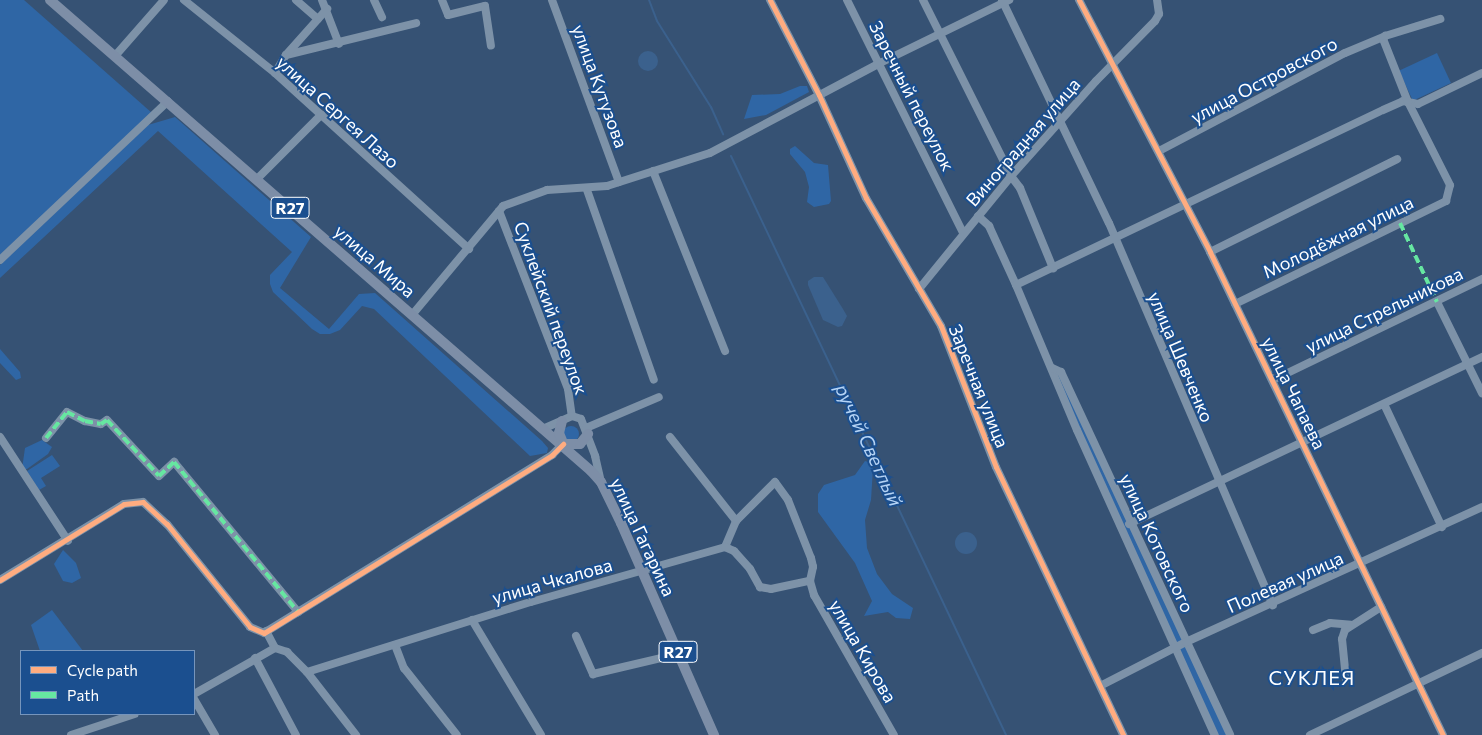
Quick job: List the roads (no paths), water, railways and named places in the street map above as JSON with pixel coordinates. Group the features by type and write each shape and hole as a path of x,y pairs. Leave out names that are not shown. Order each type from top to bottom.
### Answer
{"main road":[{"name":"улица Мира","path":"50,0 563,444"},
{"path":"562,421 559,433 563,444 580,444 587,431"},
{"name":"улица Гагарина","path":"563,444 601,482 714,735"}],"street":[{"path":"116,56 164,0"},
{"name":"улица Сергея Лазо","path":"184,0 275,73 469,249"},
{"path":"296,0 318,19"},
{"path":"322,0 339,44"},
{"path":"374,0 382,17"},
{"path":"442,0 448,15 485,6 491,46"},
{"name":"улица Кутузова","path":"552,0 619,182"},
{"name":"Заречная улица","path":"770,0 820,95 866,198 941,326 996,467 1102,685 1123,735"},
{"name":"Заречный переулок","path":"847,0 963,232"},
{"path":"923,0 1011,176 1020,188 1053,268"},
{"name":"улица Чапаева","path":"1079,0 1210,252 1443,735"},
{"name":"Виноградная улица","path":"919,289 963,232 989,204 1011,176 1060,121 1155,21 1159,14 1157,0"},
{"path":"412,315 499,211 509,203 546,190 587,190 653,172 710,153 878,64 1005,1"},
{"name":"улица Шевченко","path":"1005,1 1115,240 1218,482 1273,605"},
{"path":"275,73 286,55 327,9"},
{"name":"улица Островского","path":"1159,152 1345,53 1383,37 1440,19"},
{"path":"286,55 339,44 416,23"},
{"path":"1383,37 1408,102"},
{"path":"1016,285 1115,240 1381,111 1408,102 1418,104 1482,73"},
{"path":"0,260 168,102"},
{"name":"Молодёжная улица","path":"1235,304 1446,201 1450,193 1450,185 1408,102"},
{"path":"257,179 321,115"},
{"path":"1210,252 1397,159"},
{"path":"653,172 725,350"},
{"path":"587,190 654,380"},
{"path":"989,204 989,226"},
{"name":"Суклейский переулок","path":"499,211 568,389 572,416"},
{"name":"улица Котовского","path":"978,216 989,226 1016,285 1077,430 1215,735"},
{"name":"улица Стрельникова","path":"1273,380 1482,279"},
{"path":"1437,302 1482,393"},
{"path":"1122,526 1482,357"},
{"name":"улица Котовского","path":"1052,368 1061,372 1230,735"},
{"path":"601,482 587,431 659,397"},
{"path":"1384,404 1442,527"},
{"path":"46,438 67,412 85,421 101,424 107,420 159,476 174,462 298,612"},
{"name":"Суклейский переулок","path":"544,428 572,416 581,419 587,431"},
{"path":"0,437 68,540"},
{"path":"670,437 736,521 725,547"},
{"path":"0,580 124,504 143,502 167,524 250,627 260,633 298,612 552,454 563,444"},
{"name":"улица Кирова","path":"736,521 775,482 788,500 811,558 813,567 810,581 814,595 894,735"},
{"name":"Полевая улица","path":"1102,685 1175,647 1273,605 1482,508"},
{"path":"641,570 725,547 734,551 750,569 760,587 771,588 810,581"},
{"name":"улица Чкалова","path":"307,672 395,646 472,620 641,570"},
{"path":"1346,680 1342,639 1351,625 1381,607"},
{"name":"улица Чкалова","path":"472,620 541,735"},
{"path":"1313,630 1330,624 1351,625"},
{"path":"266,631 275,648 287,652 307,672 356,735"},
{"path":"576,636 593,674 678,654"},
{"path":"395,646 404,668 456,735"},
{"path":"195,693 275,648"},
{"path":"1310,735 1419,685 1482,653"},
{"path":"255,658 296,735"},
{"path":"195,701 215,735"},
{"path":"70,735 132,715"},
{"path":"1329,726 1333,735"}],"waterway":[{"name":"ручей Светлый","path":"649,0 657,21 711,107 723,134"},
{"name":"ручей Светлый","path":"731,156 1006,735"}],"district":[{"name":"СУКЛЕЯ","path":"1312,677"}]}
